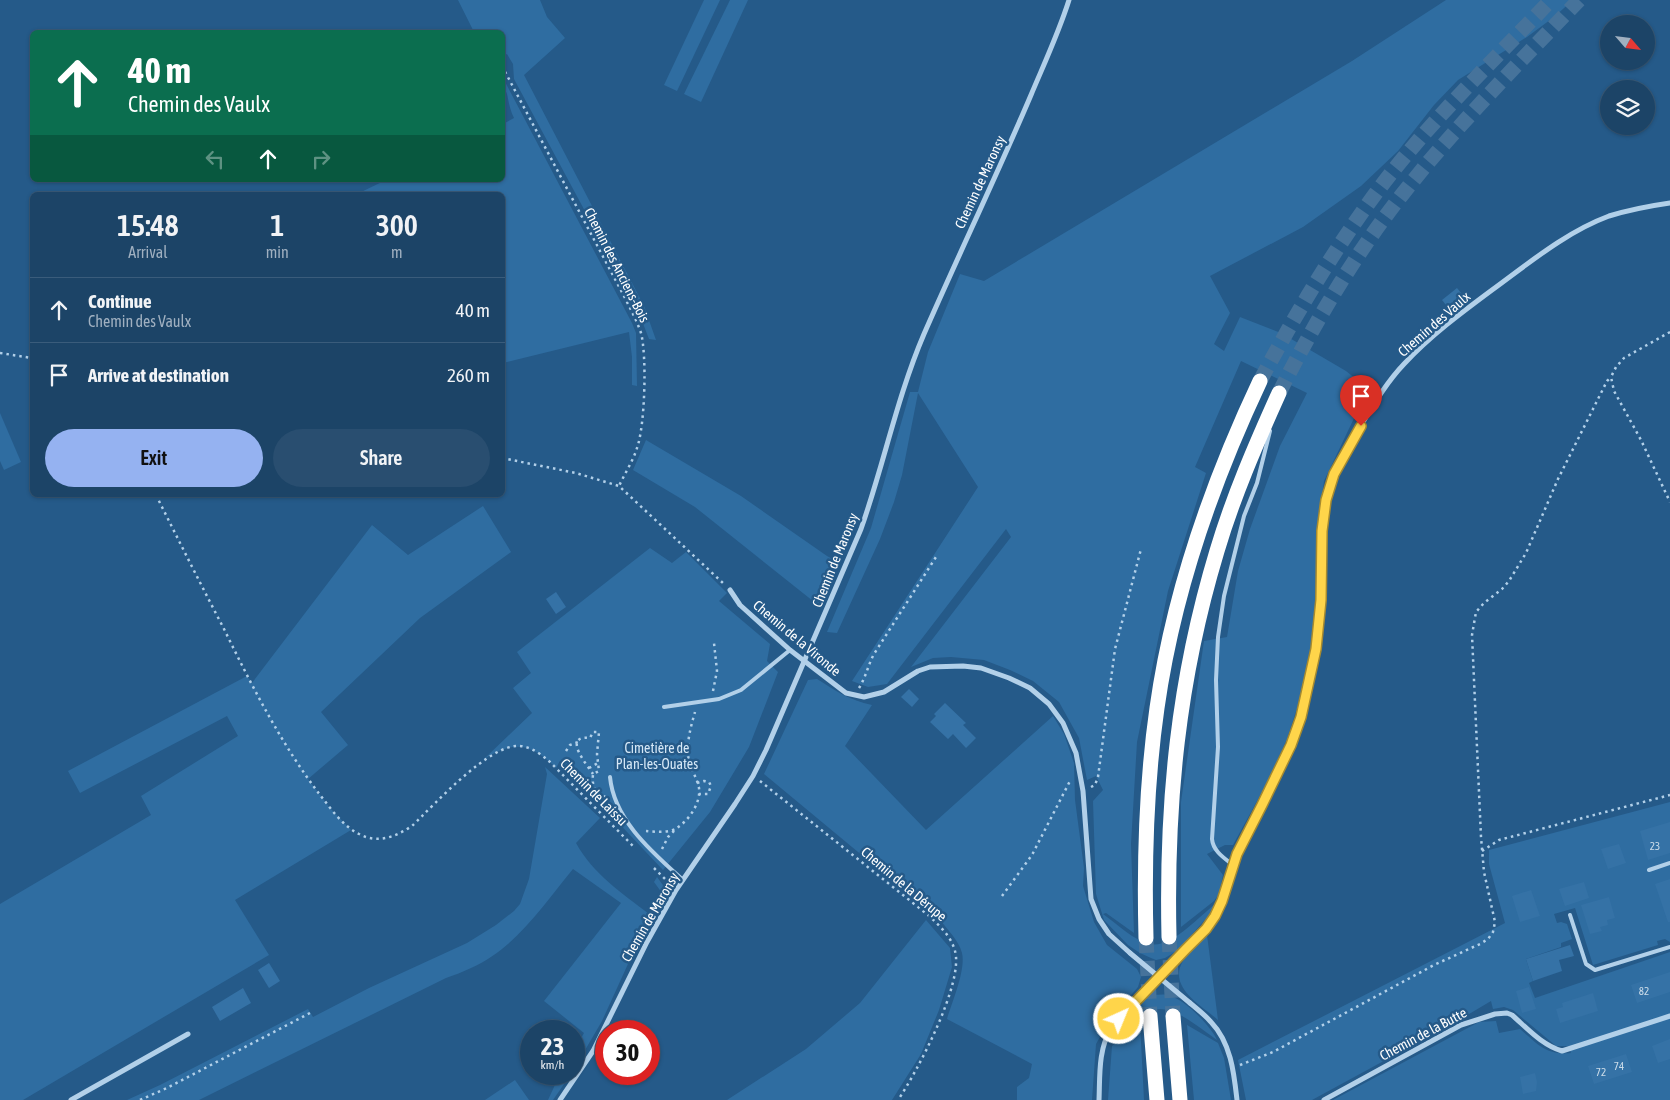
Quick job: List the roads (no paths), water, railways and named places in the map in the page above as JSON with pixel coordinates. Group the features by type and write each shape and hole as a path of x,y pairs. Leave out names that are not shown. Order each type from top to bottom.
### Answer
{"highway":[{"path":"1146,938 1145,832 1153,737 1166,656 1185,578 1208,503 1236,432 1260,381"},
{"path":"1169,937 1168,853 1172,776 1189,660 1220,540 1243,476 1280,393"},
{"path":"1150,1016 1157,1100"},
{"path":"1173,1016 1180,1100"}],"street":[{"name":"Chemin de Maronsy","path":"560,1100 593,1050 646,942 676,890 753,776 862,529 912,364 1018,125 1057,34 1069,0"},
{"name":"Chemin des Vaulx","path":"1099,1100 1101,1065 1105,1042 1111,1029 1206,929 1215,916 1222,901 1233,864 1280,769 1301,717 1316,649 1321,600 1322,531 1326,500 1341,459 1370,409 1388,383 1421,347 1471,306 1545,251 1577,232 1608,217 1647,206 1670,203"},
{"name":"Chemin de la Vironde","path":"730,590 740,604 790,650 846,693 864,697 884,692 918,671 930,667 963,666 981,668 1001,674 1030,688 1049,704 1059,716 1068,732 1079,766 1083,791 1091,899 1099,919 1109,934 1130,954 1190,1003 1217,1029 1233,1068 1237,1100"},
{"name":"Chemin de la Butte","path":"1324,1100 1461,1025 1486,1015 1512,1015 1543,1042 1552,1048 1562,1051 1670,1016"},
{"path":"71,1100 188,1034"}],"lane":[{"path":"1273,420 1280,393"},
{"path":"1233,864 1214,848 1212,839 1218,747 1216,680 1218,637 1224,596 1244,516 1256,484 1270,429"},
{"path":"664,707 712,700 741,690 790,650"},
{"path":"610,776 612,793 621,813 633,830 683,880"},
{"path":"1649,870 1670,863"},
{"path":"1570,915 1586,964 1595,970 1670,947"}],"tunnel":[{"path":"1260,381 1313,287 1373,197 1436,120 1551,0"},
{"path":"1279,393 1335,292 1383,219 1422,170 1465,121 1579,0"},
{"path":"1169,937 1173,1016"},
{"path":"1146,938 1150,1016"}],"park label":[{"name":"Cimetière de Plan-les-Ouates","path":"657,756"}]}
